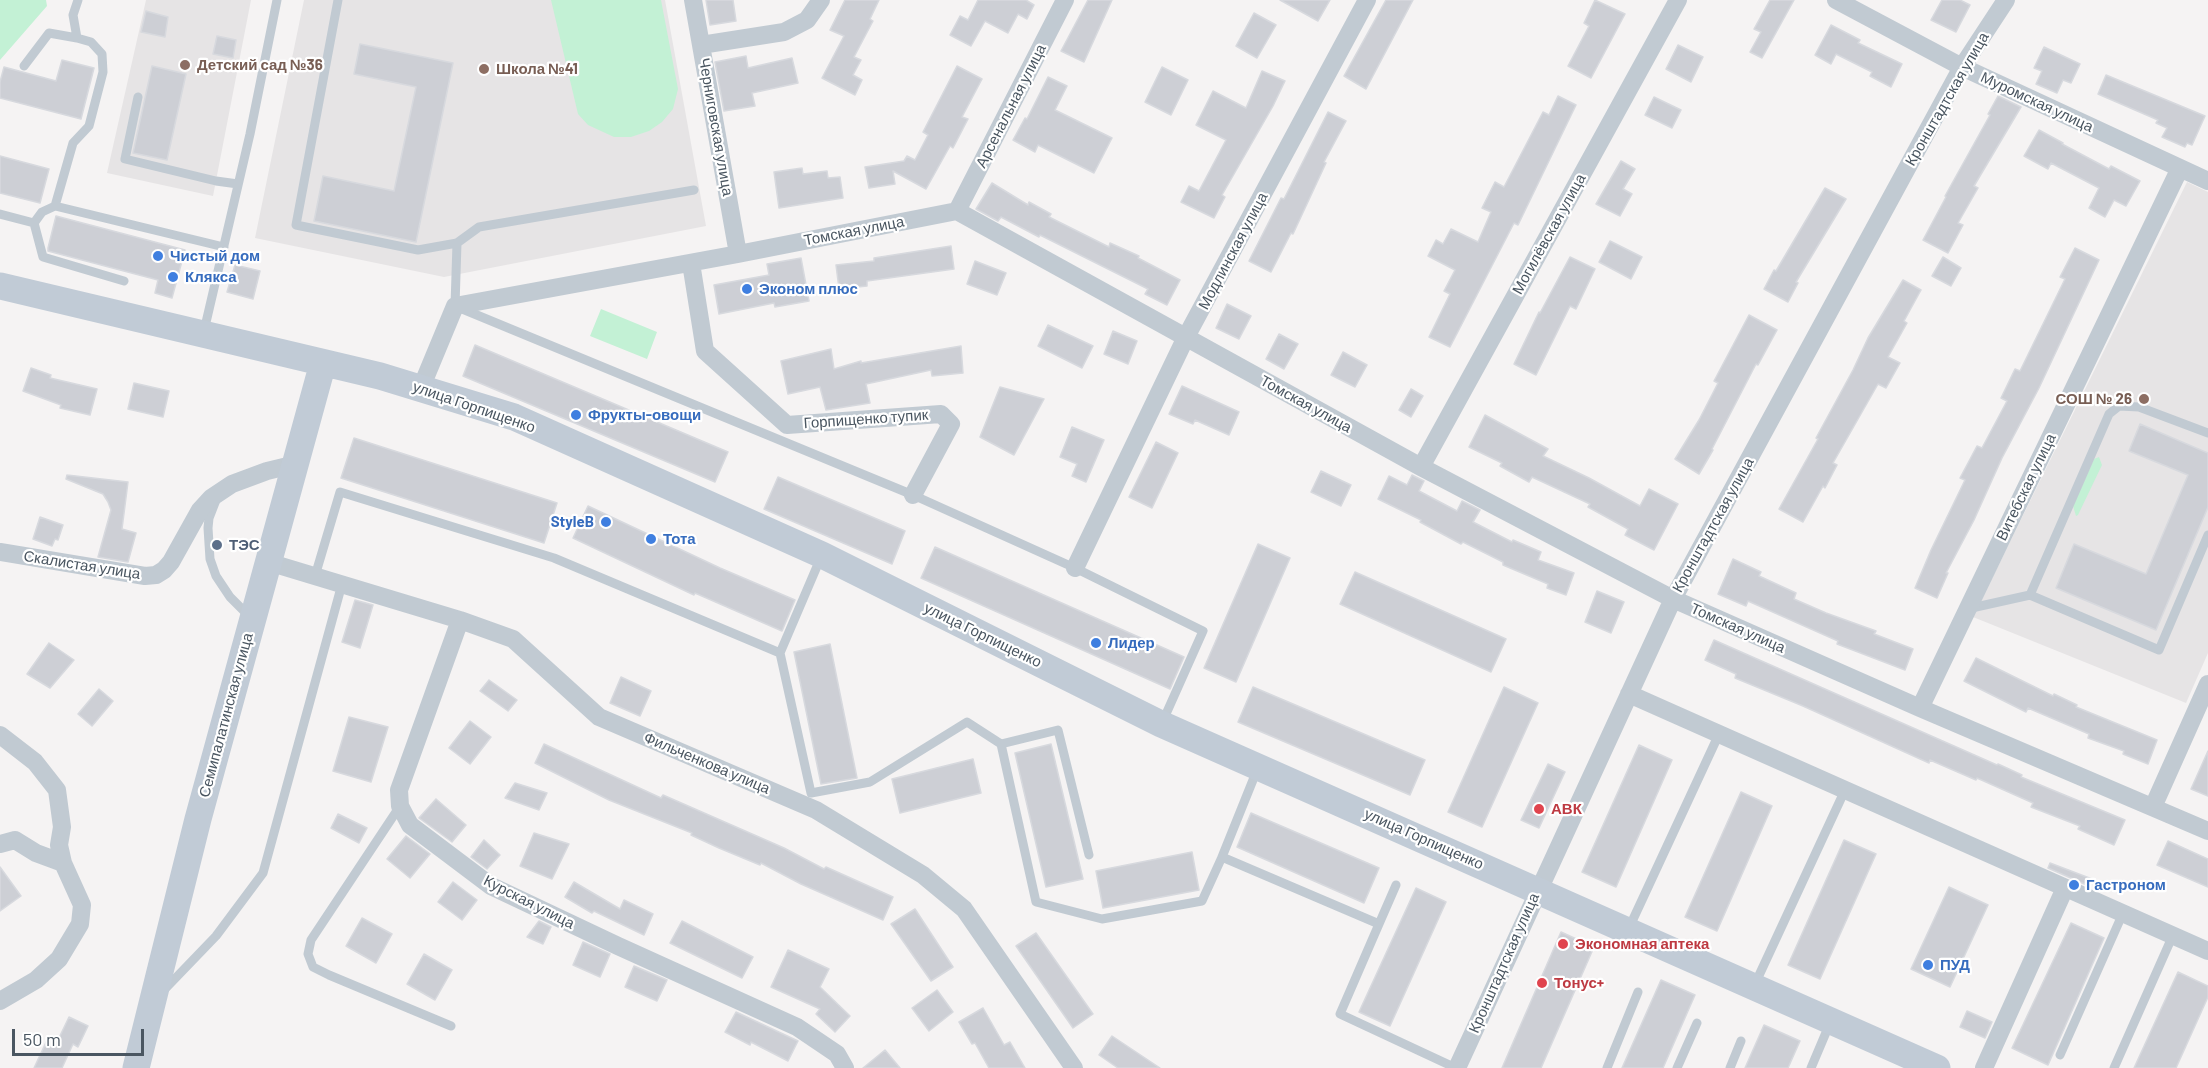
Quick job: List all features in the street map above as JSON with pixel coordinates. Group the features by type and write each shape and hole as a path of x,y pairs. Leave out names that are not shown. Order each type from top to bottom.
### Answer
{"main road":[{"name":"улица Горпищенко","path":"0,286 323,363 421,388 514,417 822,555 1161,724 1937,1068"},
{"name":"Семипалатинская улица","path":"136,1068 198,819 323,363"}],"street":[{"name":"Черниговская улица","path":"693,0 738,254"},
{"path":"701,45 784,33 807,20 821,0"},
{"name":"Арсенальная улица","path":"957,211 1065,0"},
{"name":"Модлинская улица","path":"1075,568 1186,337 1367,0"},
{"name":"Могилёвская улица","path":"1421,467 1678,0"},
{"name":"Муромская улица","path":"1836,0 1962,67 2208,181"},
{"name":"Кронштадтская улица","path":"1456,1068 1673,599 1962,67 2006,0"},
{"name":"Витебская улица","path":"1920,708 2180,168"},
{"name":"Томская улица","path":"455,306 957,211 1421,467 1673,599 2208,831"},
{"name":"Горпищенко тупик","path":"691,263 705,351 783,433 941,414 951,424 913,495"},
{"path":"421,388 455,306"},
{"name":"Скалистая улица","path":"0,552 145,576 156,575 171,562 200,510 220,490 267,471 296,464"},
{"name":"Фильченкова улица","path":"268,562 460,620 513,639 599,717 816,810 923,875 964,909 1074,1068"},
{"path":"400,806 399,790 460,620"},
{"path":"2153,807 2208,684"},
{"path":"1629,694 2208,951"},
{"path":"0,735 35,762 57,790 62,827 59,845 63,863 82,905 80,924 59,959 36,980 0,1001"},
{"name":"Курская улица","path":"400,806 410,825 491,886 797,1027 837,1054 845,1068"},
{"path":"0,844 15,840 36,853 63,863"},
{"path":"1984,1068 2065,888"}],"lane":[{"path":"77,38 74,15 78,0"},
{"path":"203,333 250,134 277,0"},
{"path":"338,0 296,225 418,250 457,243 479,227 694,190"},
{"path":"24,66 48,33 91,42 102,54 103,72 89,126 73,143 55,206"},
{"path":"138,97 125,159 216,181 238,184"},
{"path":"34,223 42,212 55,206 224,247"},
{"path":"0,214 34,223"},
{"path":"34,223 44,257 124,281"},
{"path":"457,243 455,306 783,433 1075,568 1203,631 1161,724"},
{"path":"2030,595 2109,414 2119,406 2139,407 2208,433"},
{"path":"220,490 209,518 210,559 216,576 230,597 252,620"},
{"path":"315,576 340,492 554,558 780,653"},
{"path":"1967,609 2030,595 2159,650 2208,535"},
{"path":"822,555 780,653 811,793 870,782 967,722 1001,744 1036,902 1102,919 1202,901 1259,766"},
{"path":"154,999 216,936 263,873 342,584"},
{"path":"1001,744 1058,730 1089,855"},
{"path":"1628,930 1719,734"},
{"path":"1754,986 1845,790"},
{"path":"400,806 311,940 308,954 313,967 451,1026"},
{"path":"1222,857 1379,924"},
{"path":"1396,885 1340,1014 1456,1068"},
{"path":"2060,1055 2123,914"},
{"path":"2114,1068 2173,935"},
{"path":"1606,1068 1638,992"},
{"path":"1811,1068 1831,1021"},
{"path":"1677,1068 1697,1023"},
{"path":"1730,1068 1742,1041"}],"shaded area":[{"name":"Детский сад №36","path":"146,0 251,0 213,196 107,173"},
{"name":"Школа №41","path":"304,0 665,0 706,226 444,277 255,238"},
{"name":"СОШ № 26","path":"2187,182 2208,192 2208,653 2186,703 1973,617"}],"green space":[{"path":"0,0 46,0 47,6 0,60"},
{"path":"551,0 661,0 678,89 673,109 662,122 649,131 631,137 614,137 588,125 578,114"},
{"path":"601,309 657,332 647,359 590,336"},
{"path":"2099,457 2102,465 2076,516 2073,506 2094,459"}],"building":[{"path":"706,0 733,0 736,21 710,25"},
{"path":"845,0 879,0 870,19 873,21 854,57 861,60 853,75 862,80 855,95 822,78 844,36 830,30"},
{"path":"978,0 1026,0 1034,5 1027,19 1018,14 1008,33 985,21 971,46 950,35 960,16 968,20"},
{"path":"1088,0 1112,0 1084,62 1061,51"},
{"path":"1280,0 1330,0 1318,21"},
{"path":"1386,0 1413,0 1366,89 1344,76"},
{"path":"1595,0 1625,14 1591,78 1568,66 1589,26 1584,23"},
{"path":"1770,0 1794,0 1762,58 1750,52 1761,32 1754,29"},
{"path":"1942,0 1960,0 1970,5 1956,32 1931,20"},
{"path":"146,11 168,17 165,37 141,32"},
{"path":"1254,13 1276,25 1257,58 1236,46"},
{"path":"1831,25 1860,40 1858,43 1902,64 1891,87 1870,76 1872,72 1836,54 1831,64 1815,55"},
{"path":"217,36 236,40 233,58 213,54"},
{"path":"360,44 453,63 416,242 314,221 323,176 394,191 416,87 354,74"},
{"path":"1678,45 1703,57 1691,82 1666,69"},
{"path":"2044,47 2080,64 2071,83 2063,80 2057,93 2036,84 2042,71 2034,68"},
{"path":"746,56 748,68 792,58 798,83 752,93 755,106 724,111 715,62"},
{"path":"62,60 94,68 81,119 0,98 0,82 4,67 56,81"},
{"path":"152,66 186,74 167,160 133,153"},
{"path":"957,66 982,79 962,117 968,119 953,148 950,146 926,189 893,171 895,184 869,188 865,167 904,161 907,156 915,160 928,135 923,132"},
{"path":"1162,67 1188,80 1171,115 1145,102"},
{"path":"1262,71 1285,81 1222,195 1225,197 1214,218 1181,202 1189,186 1199,191 1226,140 1196,125 1213,91 1246,108"},
{"path":"2106,75 2205,116 2192,145 2187,143 2185,147 2162,137 2167,128 2156,123 2158,120 2098,94"},
{"path":"1048,77 1067,86 1055,110 1112,138 1094,173 1038,145 1035,152 1013,140 1025,118 1027,119"},
{"path":"1558,96 1576,105 1518,225 1514,223 1450,347 1429,337 1450,294 1444,291 1455,270 1428,256 1436,240 1443,244 1451,229 1478,242 1491,212 1482,208 1495,182 1504,187 1543,112 1549,115"},
{"path":"1998,96 2021,107 1974,186 1978,188 1958,223 1963,225 1948,253 1923,240"},
{"path":"1654,97 1681,110 1672,128 1645,115"},
{"path":"1328,112 1346,121 1324,162 1326,163 1293,234 1291,233 1271,272 1249,261 1281,198 1284,199"},
{"path":"2039,130 2109,169 2111,166 2140,181 2126,206 2114,200 2105,217 2089,208 2099,188 2051,163 2048,169 2024,156"},
{"path":"0,156 49,169 40,203 0,193"},
{"path":"1621,161 1635,169 1623,189 1632,194 1620,216 1596,204"},
{"path":"802,168 803,174 827,171 828,178 840,177 843,198 779,208 774,172"},
{"path":"992,183 1028,205 1029,202 1051,214 1049,217 1109,247 1110,243 1139,256 1138,258 1180,280 1167,305 1145,294 1148,289 1040,235 1039,237 1001,217 998,221 976,209"},
{"path":"1825,188 1846,199 1796,282 1798,283 1788,302 1764,289"},
{"path":"56,216 185,250 172,298 155,293 158,280 48,251"},
{"path":"1610,241 1642,257 1631,279 1599,262"},
{"path":"951,246 954,269 867,281 867,286 839,289 836,265 874,261 874,258"},
{"path":"2075,248 2099,260 2039,388 1946,573 1948,573 1937,598 1915,588 1965,480 1960,478 1977,446 1982,448 2007,401 2001,398 2015,369 2020,371 2065,279 2060,277"},
{"path":"1570,257 1595,269 1576,309 1570,306 1536,375 1514,364 1539,312"},
{"path":"1943,257 1961,268 1951,286 1932,276"},
{"path":"801,258 809,301 775,307 774,303 719,314 714,285 769,275 767,264"},
{"path":"975,261 1006,273 997,295 967,284"},
{"path":"235,265 260,271 253,299 227,292"},
{"path":"1903,280 1921,290 1904,321 1907,323 1888,357 1900,363 1886,388 1878,384 1833,463 1837,465 1825,488 1823,486 1803,522 1779,509 1818,439 1816,438 1868,338"},
{"path":"1227,304 1251,316 1239,339 1216,328"},
{"path":"1749,315 1777,330 1758,365 1756,364 1699,474 1675,459 1699,420 1718,383 1714,381"},
{"path":"1048,325 1093,346 1082,368 1038,346"},
{"path":"1113,331 1137,341 1128,364 1104,354"},
{"path":"1279,334 1298,344 1284,369 1266,359"},
{"path":"475,345 728,452 715,482 463,376"},
{"path":"961,346 963,373 932,376 931,370 866,384 870,403 826,410 820,387 788,394 781,361 831,349 834,369 861,361 861,363"},
{"path":"1343,352 1367,365 1355,387 1331,375"},
{"path":"31,368 51,375 50,378 97,389 90,415 60,408 61,405 23,391"},
{"path":"134,383 169,391 163,417 128,409"},
{"path":"1182,386 1239,412 1229,435 1195,420 1193,424 1169,414"},
{"path":"1000,387 1044,399 1014,455 980,437"},
{"path":"1411,389 1423,396 1411,417 1399,410"},
{"path":"1485,415 1548,449 1543,456 1640,506 1649,489 1678,504 1654,550 1625,535 1628,529 1588,507 1590,504 1532,477 1529,482 1500,466 1502,463 1469,447"},
{"name":"СОШ № 26","path":"2140,424 2208,453 2208,507 2156,630 2056,588 2074,544 2146,574 2188,475 2129,451"},
{"path":"1072,427 1104,440 1086,482 1072,476 1077,464 1060,457"},
{"path":"354,438 557,503 544,543 341,478"},
{"path":"1156,442 1178,453 1152,508 1129,497"},
{"path":"1321,471 1351,485 1341,506 1311,492"},
{"path":"67,475 128,482 122,529 136,533 128,562 98,557 111,510 108,502 103,494 66,479"},
{"path":"1412,475 1424,481 1419,491 1457,511 1462,501 1480,510 1473,522 1512,542 1513,540 1541,552 1538,560 1574,573 1566,595 1547,588 1548,584 1503,565 1503,562 1463,542 1461,544 1420,522 1421,520 1378,499 1389,476 1407,485"},
{"path":"778,477 905,531 892,564 764,509"},
{"path":"588,506 720,568 795,600 782,631 695,593 694,595 573,538"},
{"path":"40,517 63,525 58,540 55,539 52,546 33,539"},
{"path":"1258,544 1290,558 1236,682 1204,668"},
{"path":"935,547 1184,657 1170,689 921,578"},
{"path":"1733,559 1761,572 1759,576 1796,593 1794,599 1876,631 1874,634 1913,649 1905,670 1837,644 1838,641 1748,601 1746,606 1718,594"},
{"path":"1355,572 1506,639 1491,672 1340,604"},
{"path":"1597,591 1624,602 1611,633 1585,622"},
{"path":"355,600 373,605 360,648 342,642"},
{"path":"1714,640 1998,764 2022,775 2021,777 2125,820 2114,845 2078,829 2080,826 2031,807 2033,803 1977,778 1976,780 1930,760 1929,763 1735,678 1736,674 1705,660"},
{"path":"49,643 74,660 50,688 27,674"},
{"path":"830,644 857,778 821,784 794,652"},
{"path":"1976,658 2053,696 2054,694 2077,705 2076,707 2157,740 2148,764 2123,754 2124,751 2088,738 2089,734 2028,708 2026,712 1964,681"},
{"path":"621,677 651,691 640,716 610,703"},
{"path":"489,680 517,700 508,711 480,691"},
{"path":"1253,687 1425,760 1410,795 1238,722"},
{"path":"1504,687 1538,703 1482,827 1448,812"},
{"path":"99,689 113,701 92,726 78,714"},
{"path":"349,717 388,727 371,782 333,771"},
{"path":"470,721 491,737 470,764 449,748"},
{"path":"544,744 661,798 663,795 784,848 824,869 826,867 893,897 883,920 801,884 761,863 760,865 691,835 692,833 609,800 535,763"},
{"path":"1051,744 1083,879 1046,887 1015,753"},
{"path":"1639,745 1672,760 1616,887 1582,872"},
{"path":"2208,751 2208,796 2191,789"},
{"path":"973,759 981,793 900,813 892,779"},
{"path":"1548,764 1565,772 1539,828 1521,820"},
{"path":"515,783 547,793 539,810 505,798"},
{"path":"1741,792 1772,806 1717,931 1685,917"},
{"path":"436,799 466,825 452,842 419,818"},
{"path":"1251,813 1379,868 1364,903 1237,847"},
{"path":"338,814 367,828 359,843 331,828"},
{"path":"534,833 569,844 552,879 520,866"},
{"path":"406,836 430,854 410,878 387,859"},
{"path":"484,840 500,855 487,869 471,857"},
{"path":"1844,840 1876,854 1820,979 1788,965"},
{"path":"2168,841 2208,859 2208,887 2157,865"},
{"path":"1192,852 1199,890 1103,908 1096,871"},
{"path":"2050,863 2092,879 2089,886 2048,868"},
{"path":"0,867 21,896 0,911"},
{"path":"453,882 477,900 462,920 438,902"},
{"path":"574,882 620,909 624,900 653,914 644,935 594,911 592,913 565,897"},
{"path":"1949,887 1988,905 1950,987 1911,969"},
{"path":"1416,888 1446,902 1390,1026 1359,1012"},
{"path":"915,909 953,967 931,981 891,924"},
{"path":"362,918 392,934 376,963 346,946"},
{"path":"539,921 551,927 543,944 527,937"},
{"path":"682,921 753,957 742,978 670,943"},
{"path":"2071,923 2104,938 2048,1065 2012,1048"},
{"path":"1561,932 1594,947 1541,1068 1502,1068"},
{"path":"1036,933 1093,1014 1073,1028 1016,946"},
{"path":"583,942 610,954 600,977 573,965"},
{"path":"788,950 829,969 820,987 850,1016 835,1032 816,1014 820,1009 771,987"},
{"path":"424,954 452,970 435,1000 407,984"},
{"path":"634,966 667,980 657,1001 625,987"},
{"path":"2178,972 2208,986 2208,997 2176,1068 2134,1068"},
{"path":"1661,980 1695,995 1663,1068 1622,1068"},
{"path":"937,990 953,1012 929,1031 912,1008"},
{"path":"983,1008 1004,1045 1010,1042 1025,1068 989,1068 975,1043 972,1044 959,1022"},
{"path":"1967,1011 1992,1022 1985,1038 1960,1027"},
{"path":"736,1012 798,1041 788,1061 725,1032"},
{"path":"69,1017 88,1026 78,1047 73,1044 62,1068 34,1068 48,1038 57,1042"},
{"path":"1764,1025 1800,1041 1788,1068 1745,1068"},
{"path":"1112,1036 1160,1068 1118,1068 1099,1055"},
{"path":"885,1050 900,1068 863,1068"}],"place":[{"name":"Детский сад №36","path":"185,65"},
{"name":"Школа №41","path":"484,69"},
{"name":"Чистый дом","path":"158,256"},
{"name":"Клякса","path":"173,277"},
{"name":"Эконом плюс","path":"747,289"},
{"name":"СОШ № 26","path":"2144,399"},
{"name":"Фрукты-овощи","path":"576,415"},
{"name":"StyleB","path":"606,522"},
{"name":"Тота","path":"651,539"},
{"name":"ТЭС","path":"217,545"},
{"name":"Лидер","path":"1096,643"},
{"name":"АВК","path":"1539,809"},
{"name":"Гастроном","path":"2074,885"},
{"name":"Экономная аптека","path":"1563,944"},
{"name":"ПУД","path":"1928,965"},
{"name":"Тонус+","path":"1542,983"}]}
